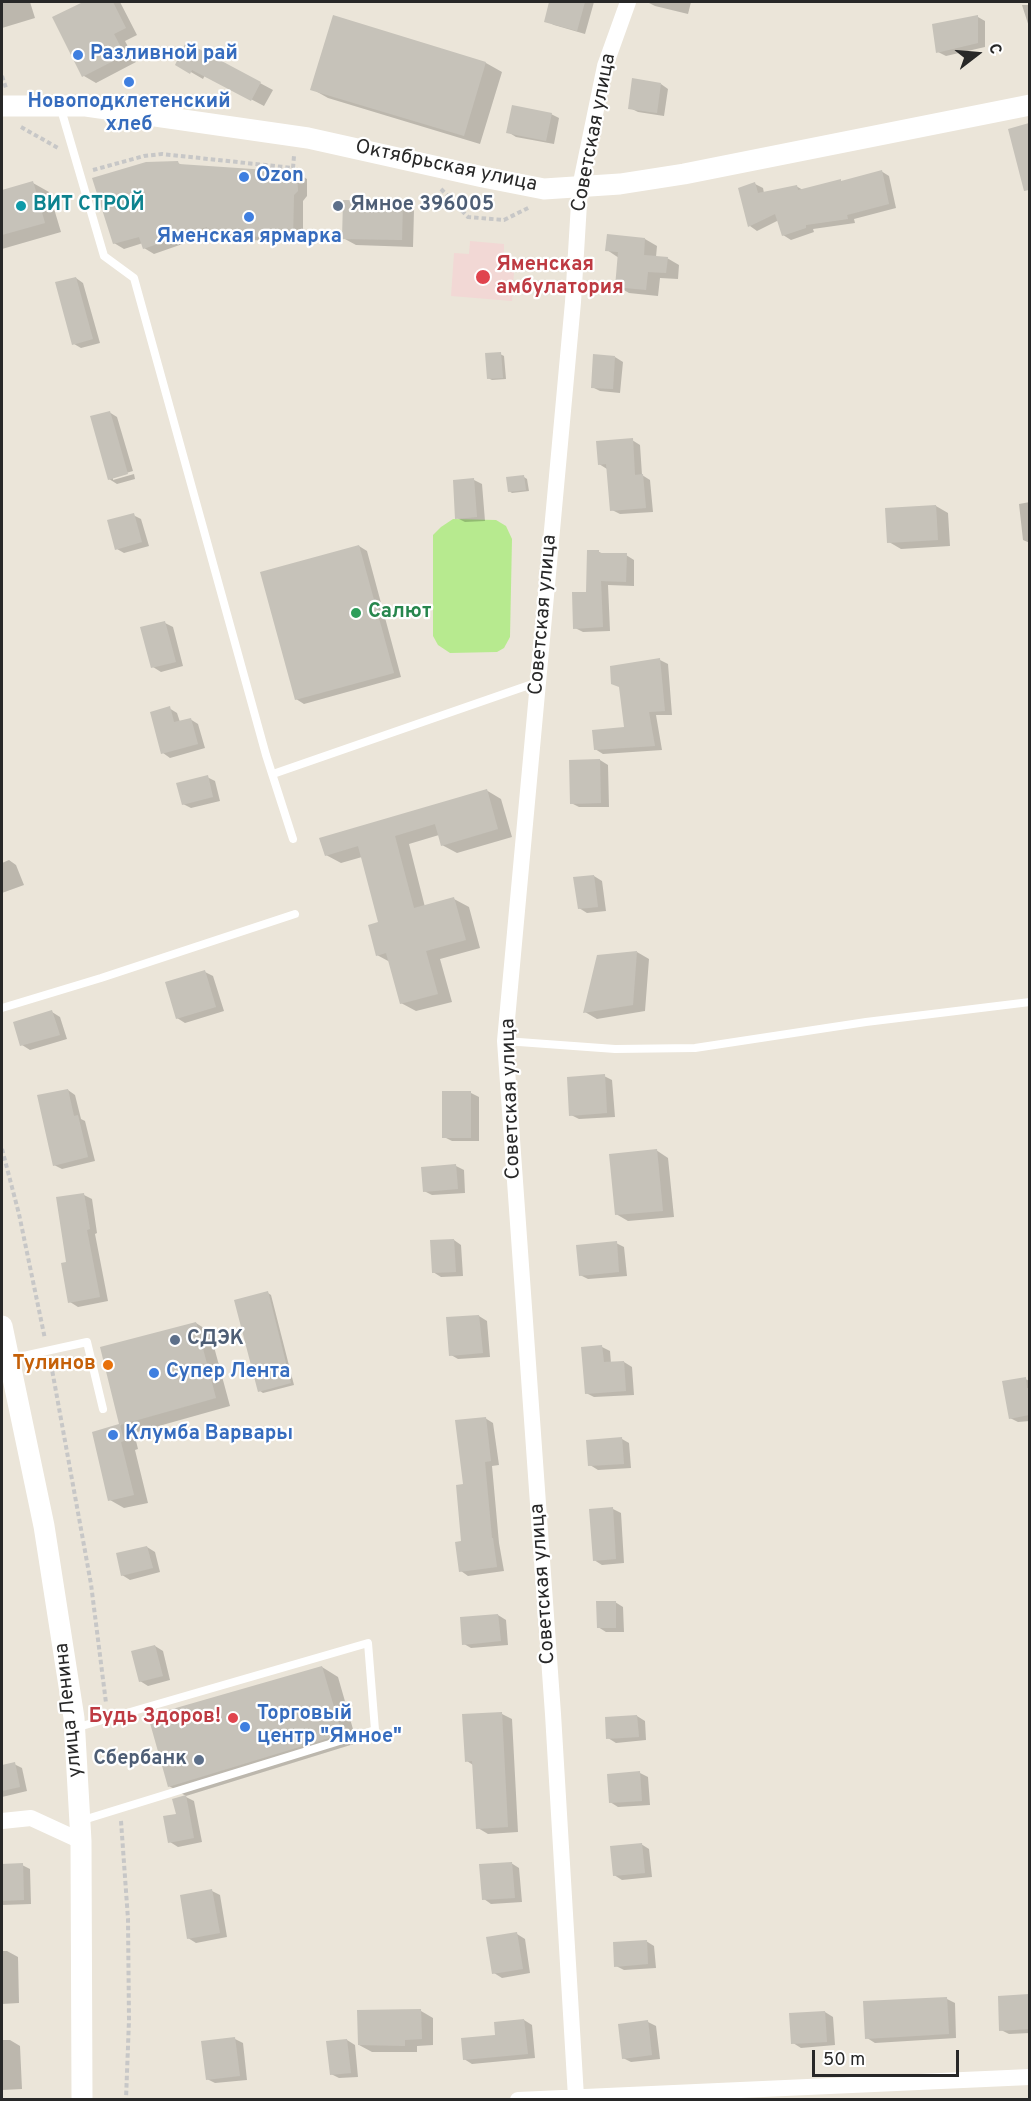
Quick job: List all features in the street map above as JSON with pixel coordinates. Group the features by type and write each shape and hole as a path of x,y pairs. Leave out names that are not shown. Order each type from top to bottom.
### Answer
{"street":[{"name":"Советская улица","path":"576,2097 553,1714 505,1041 573,302 580,187 604,66 628,2"},
{"name":"Октябрьская улица","path":"2,106 86,106 308,138 544,189 580,187 684,174 1029,105"},
{"name":"улица Ленина","path":"2,1326 44,1526 70,1684 81,1831 82,2100"},
{"path":"2,1821 31,1818 81,1831"},
{"path":"518,2100 1029,2077"}],"lane":[{"path":"60,106 104,256 134,278 266,755 293,839"},
{"path":"273,774 538,682"},
{"path":"2,1008 295,914"},
{"path":"505,1041 615,1049 695,1048 866,1022 1029,1002"},
{"path":"9,1359 87,1342 104,1409"},
{"path":"74,1729 368,1643 375,1730 81,1831"}],"path":[{"path":"20,126 64,152"},
{"path":"80,174 92,171"},
{"path":"2,1149 19,1214 56,1383 63,1440 76,1495 91,1584 106,1703"},
{"path":"121,1818 128,1919 129,2020 126,2099"}],"shaded area":[{"name":"Яменская амбулатория","path":"470,241 504,244 504,256 515,257 512,301 451,296 454,253 469,254"}],"green space":[{"path":"453,519 496,520 506,526 512,539 510,637 504,648 497,652 450,653 438,645 433,636 433,535"}],"building":[{"path":"83,2 113,2 126,28 114,34 125,55 82,77 52,17"},
{"path":"549,2 585,2 577,31 544,22"},
{"path":"333,15 486,62 464,136 310,90"},
{"path":"978,15 978,43 936,53 932,24"},
{"path":"186,42 261,82 251,101 192,70 190,74 175,65"},
{"path":"632,78 661,83 657,113 628,109"},
{"path":"512,105 552,113 546,141 506,133"},
{"path":"1029,123 1029,190 1024,191 1008,129"},
{"path":"178,161 179,164 297,172 298,191 294,195 293,238 209,235 207,227 143,249 139,237 113,244 92,178 146,162"},
{"path":"882,170 889,204 847,215 848,219 806,225 806,228 782,236 775,214 748,227 738,188 755,182 758,193 797,185 798,190"},
{"name":"ВИТ СТРОЙ","path":"33,181 45,223 2,235 2,190"},
{"path":"343,200 403,201 402,240 342,239"},
{"path":"607,234 645,238 644,255 668,257 666,273 648,272 646,290 615,287 618,252 605,251"},
{"path":"76,277 93,339 72,345 55,282"},
{"path":"501,352 503,378 487,379 485,353"},
{"path":"593,354 615,356 613,389 591,388"},
{"path":"110,411 128,474 108,480 90,416"},
{"path":"633,438 635,475 643,474 646,508 610,511 606,464 598,465 596,441"},
{"path":"524,475 526,490 508,492 506,477"},
{"path":"474,478 477,517 455,519 453,480"},
{"path":"936,505 938,540 887,543 885,508"},
{"path":"134,513 142,542 115,550 107,520"},
{"path":"359,545 394,673 295,700 260,572"},
{"path":"587,550 599,550 599,553 627,553 626,582 601,581 603,627 573,629 572,592 586,592"},
{"path":"165,621 176,662 151,668 140,627"},
{"path":"660,658 665,711 649,712 655,746 594,750 592,730 624,727 619,687 611,684 610,666"},
{"path":"170,706 174,722 191,718 198,744 161,754 150,712"},
{"path":"600,759 601,803 570,804 569,760"},
{"path":"208,775 213,797 182,805 176,783"},
{"path":"487,789 498,829 441,846 435,824 395,836 414,908 454,897 466,940 426,951 438,994 400,1004 386,953 376,956 368,925 378,922 358,846 325,856 319,838"},
{"path":"594,875 598,907 578,909 573,877"},
{"path":"637,951 633,1005 583,1013 597,955"},
{"path":"205,970 216,1007 176,1019 165,982"},
{"path":"52,1010 60,1035 20,1046 13,1022"},
{"path":"605,1074 607,1113 569,1116 567,1077"},
{"path":"68,1089 74,1116 78,1115 88,1157 53,1166 37,1095"},
{"path":"442,1091 471,1091 471,1138 442,1138"},
{"path":"657,1149 663,1211 615,1215 609,1154"},
{"path":"456,1164 458,1189 423,1192 421,1167"},
{"path":"84,1193 90,1229 87,1230 100,1297 68,1303 61,1263 66,1262 56,1197"},
{"path":"454,1239 456,1272 432,1273 430,1240"},
{"path":"617,1241 619,1272 579,1276 576,1245"},
{"path":"268,1291 291,1383 258,1392 234,1300"},
{"path":"479,1315 483,1353 449,1356 446,1317"},
{"path":"196,1322 216,1398 120,1425 124,1441 121,1442 134,1495 108,1501 92,1432 119,1424 100,1347"},
{"path":"602,1345 604,1362 624,1361 626,1391 585,1394 581,1347"},
{"path":"1026,1377 1027,1388 1029,1388 1029,1415 1009,1419 1002,1381"},
{"path":"486,1417 491,1461 485,1462 497,1567 459,1572 455,1542 461,1541 456,1485 463,1484 455,1420"},
{"path":"622,1437 624,1464 588,1466 586,1440"},
{"path":"613,1507 616,1559 593,1561 589,1509"},
{"path":"147,1546 153,1568 121,1576 116,1553"},
{"path":"596,1601 616,1601 616,1628 597,1628"},
{"path":"498,1614 501,1641 462,1645 460,1617"},
{"path":"155,1645 163,1676 139,1682 131,1651"},
{"name":"Торговый центр \"Ямное\"","path":"322,1666 342,1734 168,1787 148,1716"},
{"path":"502,1712 508,1827 476,1829 472,1761 465,1762 462,1714"},
{"path":"637,1715 639,1737 606,1739 605,1717"},
{"path":"15,1762 20,1787 2,1791 2,1765"},
{"path":"640,1771 642,1801 609,1803 607,1774"},
{"path":"186,1795 194,1838 168,1843 163,1816 176,1814 172,1799"},
{"path":"642,1843 645,1873 613,1876 610,1846"},
{"path":"512,1862 515,1898 482,1900 479,1864"},
{"path":"23,1863 24,1900 2,1901 2,1864"},
{"path":"212,1889 220,1933 187,1939 180,1895"},
{"path":"517,1932 523,1969 492,1974 486,1937"},
{"path":"647,1940 648,1964 614,1967 613,1942"},
{"path":"1029,1994 1029,2029 999,2031 998,1996"},
{"path":"947,1997 949,2034 865,2039 863,2001"},
{"path":"421,2009 422,2039 405,2040 405,2046 358,2045 357,2010"},
{"path":"825,2011 827,2042 791,2044 789,2013"},
{"path":"524,2019 528,2054 463,2060 461,2038 495,2035 494,2022"},
{"path":"648,2020 652,2055 622,2059 618,2024"},
{"path":"235,2037 240,2076 206,2080 201,2041"},
{"path":"347,2039 351,2073 330,2075 326,2041"}],"place":[{"name":"Разливной рай","path":"78,55"},
{"name":"Новоподклетенский хлеб","path":"129,82"},
{"name":"Ozon","path":"244,177"},
{"name":"ВИТ СТРОЙ","path":"21,206"},
{"name":"Ямное 396005","path":"338,206"},
{"name":"Яменская ярмарка","path":"249,217"},
{"name":"Яменская амбулатория","path":"483,277"},
{"name":"Салют","path":"356,613"},
{"name":"СДЭК","path":"175,1340"},
{"name":"Тулинов","path":"108,1365"},
{"name":"Супер Лента","path":"154,1373"},
{"name":"Клумба Варвары","path":"113,1435"},
{"name":"Будь Здоров!","path":"233,1718"},
{"name":"Торговый центр \"Ямное\"","path":"245,1727"},
{"name":"Сбербанк","path":"199,1760"}]}
